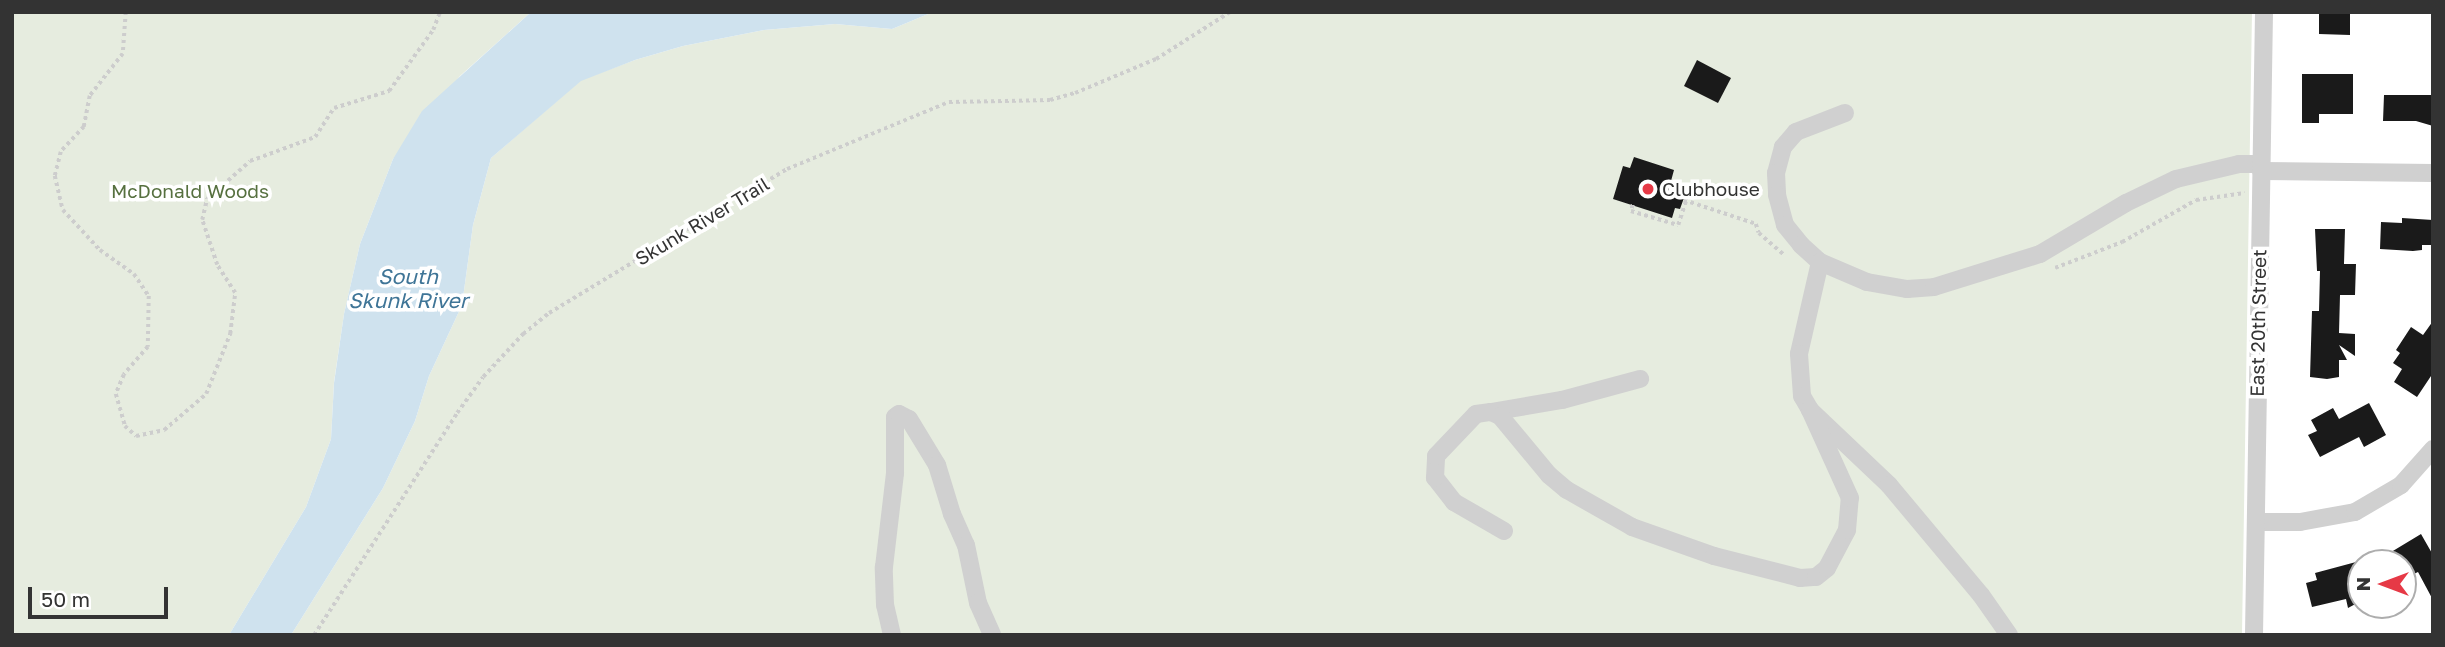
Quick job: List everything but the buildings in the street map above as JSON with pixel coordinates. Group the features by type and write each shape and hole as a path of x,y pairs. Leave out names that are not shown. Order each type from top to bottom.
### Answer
{"street":[{"name":"East 20th Street","path":"2254,635 2264,12"},
{"path":"1845,113 1796,132 1783,147 1776,173 1777,195 1785,225 1801,246 1820,262 1867,282 1906,289 1934,287 2040,254 2126,203 2176,179 2239,164 2433,173"},
{"path":"1491,412 1500,416 1558,483 1632,527 1714,556 1800,578 1816,577 1827,568 1847,530 1850,513 1850,498 1842,474 1802,396 1799,354 1820,262"},
{"path":"1504,531 1454,502 1435,478 1436,456 1476,414 1562,400 1640,379"},
{"path":"1810,410 1889,485 1981,595 2009,635"},
{"path":"892,635 885,605 884,566 895,473 895,417 899,414 909,419 937,465 952,514 966,545 978,603 992,635"},
{"path":"2256,522 2300,522 2355,512 2401,485 2433,449"}],"path":[{"path":"126,12 123,54 90,96 85,127 61,152 55,176 63,210 100,250 134,274 149,296 148,347 124,375 116,394 125,426 136,436 164,430 206,394 230,334 235,293 217,265 202,220 207,199 250,160 316,137 334,108 389,91 433,30 440,12"},
{"name":"Skunk River Trail","path":"314,635 457,413 499,360 549,313 798,165 949,102 1049,100 1075,93 1156,59 1230,12"},
{"path":"2046,271 2122,242 2196,200 2250,193"},
{"path":"1633,205 1631,211 1678,225 1685,200 1756,223 1759,233 1790,260"}],"green space":[{"name":"McDonald Woods","path":"12,12 531,12 460,76 393,159 360,244 344,314 334,382 331,439 306,507 229,635 12,635"},
{"path":"933,12 2252,12 2242,635 291,635 383,488 415,421 429,376 462,305 473,225 491,158 581,80 635,60 683,46 764,30 835,24 892,29"}],"water":[{"name":"South Skunk River","path":"531,12 933,12 892,29 835,24 764,30 683,46 635,60 581,81 491,158 473,225 462,305 429,376 415,421 383,488 291,635 229,635 306,507 331,439 334,383 344,314 360,244 393,159 422,111"}],"place":[{"name":"Clubhouse","path":"1648,189"}]}
